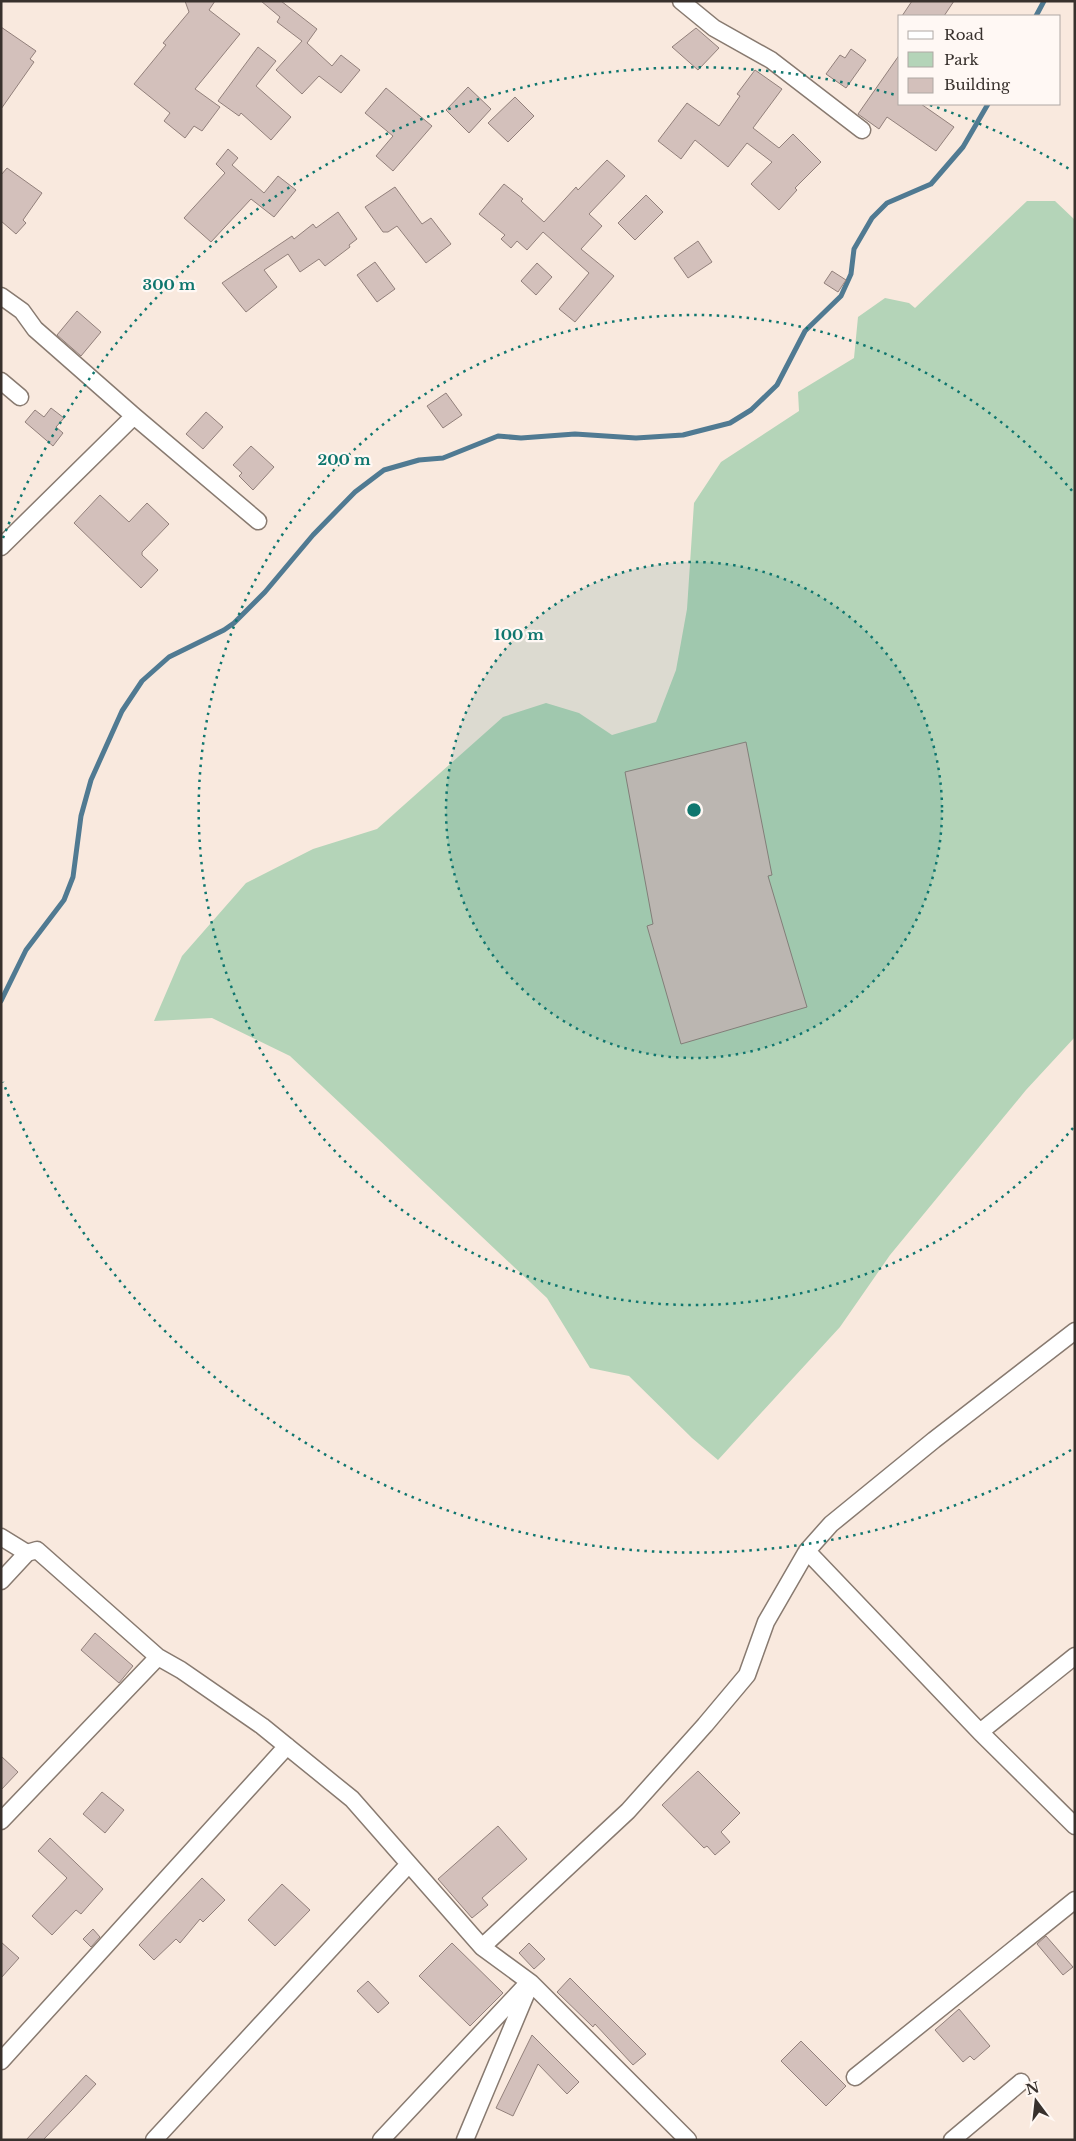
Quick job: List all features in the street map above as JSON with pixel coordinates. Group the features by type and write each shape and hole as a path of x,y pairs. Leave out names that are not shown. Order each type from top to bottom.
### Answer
{"street":[{"path":"681,1 714,28 772,60 862,130"},
{"path":"1,296 22,311 35,330 258,521"},
{"path":"1,380 20,397"},
{"path":"1,547 134,416"},
{"path":"482,1947 628,1811 747,1675 766,1622 807,1551 831,1524 934,1440 1075,1331"},
{"path":"1,1537 26,1553"},
{"path":"1,1581 26,1553 37,1550 158,1658 181,1670 287,1746 352,1799 482,1947 530,1982 688,2140"},
{"path":"807,1551 980,1732 1075,1826"},
{"path":"980,1732 1075,1656"},
{"path":"1,1821 158,1658"},
{"path":"1,2061 287,1746"},
{"path":"154,2140 409,1864"},
{"path":"855,2077 1075,1900"},
{"path":"381,2140 530,1982"},
{"path":"465,2140 530,1982"},
{"path":"952,2140 1020,2082"}],"green space":[{"path":"1027,201 1055,201 1075,220 1075,1037 1026,1090 890,1255 840,1327 718,1460 692,1438 629,1376 590,1368 547,1298 290,1056 212,1018 154,1021 182,956 246,883 313,849 377,829 503,717 546,703 579,713 612,735 656,722 676,670 687,609 694,503 721,462 799,411 798,392 854,358 858,317 885,298 909,303 915,308"}],"building":[{"path":"185,1 215,1 209,10 240,34 195,89 220,107 202,131 194,126 185,138 164,121 170,113 134,84 166,45 163,43 189,12"},
{"path":"261,1 281,1 317,29 307,43 332,66 341,55 360,70 341,93 319,76 302,94 276,70 302,41 277,22 280,17"},
{"path":"912,1 954,1 945,15 903,15"},
{"path":"1,27 36,51 30,59 34,62 1,109"},
{"path":"696,28 719,48 698,70 672,47"},
{"path":"258,47 276,61 256,86 291,117 271,140 241,113 239,116 218,101"},
{"path":"851,49 866,60 846,88 826,74 840,55 845,58"},
{"path":"898,57 898,105 922,105 954,127 936,151 887,117 879,129 858,114"},
{"path":"755,70 782,89 753,128 779,148 793,134 821,162 795,188 797,190 779,210 751,184 772,162 747,143 728,167 695,140 681,159 658,141 687,103 719,126 740,96 737,94"},
{"path":"468,87 491,109 469,133 446,110"},
{"path":"386,88 432,126 393,171 376,156 393,136 365,113"},
{"path":"515,97 534,116 508,142 488,123"},
{"path":"228,149 238,158 232,165 264,193 278,176 296,190 274,217 251,199 211,242 184,218 225,173 216,164"},
{"path":"607,160 625,176 589,214 602,226 581,249 614,276 575,322 559,309 589,273 543,232 527,250 517,241 511,248 501,239 505,235 479,214 504,184 523,199 521,201 544,222 576,187 578,190"},
{"path":"7,168 42,193 23,220 26,223 16,234 1,221 1,175"},
{"path":"395,187 422,224 431,218 451,244 426,263 397,226 388,232 383,232 365,207"},
{"path":"646,195 663,212 635,240 618,223"},
{"path":"338,212 357,239 349,245 350,247 325,266 319,259 300,272 288,254 264,270 277,287 246,312 222,283 292,236 294,239 313,224 316,228"},
{"path":"698,241 712,262 688,278 674,258"},
{"path":"375,262 395,289 377,302 357,275"},
{"path":"537,263 552,277 536,295 521,281"},
{"path":"832,271 846,280 838,292 824,283"},
{"path":"77,311 101,332 81,356 57,335"},
{"path":"446,393 462,415 443,428 427,406"},
{"path":"51,408 64,418 56,427 63,433 53,446 25,422 35,410 44,417"},
{"path":"206,412 223,427 203,449 186,434"},
{"path":"251,446 274,467 253,490 239,476 242,473 233,465"},
{"path":"100,495 129,522 147,503 169,524 142,552 142,555 158,570 141,588 74,523"},
{"path":"746,742 772,875 768,876 807,1007 681,1044 647,926 653,924 625,772"},
{"path":"95,1633 133,1666 119,1683 81,1650"},
{"path":"1,1756 18,1772 1,1790"},
{"path":"698,1771 740,1813 721,1832 730,1842 715,1855 707,1846 704,1848 662,1805"},
{"path":"102,1792 124,1810 105,1833 83,1814"},
{"path":"498,1826 527,1859 482,1898 488,1905 472,1918 438,1879"},
{"path":"50,1838 103,1889 81,1914 76,1910 52,1935 32,1916 67,1878 38,1851"},
{"path":"202,1878 225,1900 203,1922 200,1919 180,1943 176,1939 154,1960 139,1945"},
{"path":"282,1884 310,1910 275,1946 248,1920"},
{"path":"93,1929 100,1937 91,1947 83,1939"},
{"path":"1046,1936 1073,1967 1063,1975 1037,1944"},
{"path":"1,1942 19,1958 1,1978"},
{"path":"452,1943 503,1993 470,2026 419,1976"},
{"path":"529,1943 545,1959 534,1969 519,1953"},
{"path":"570,1978 646,2054 633,2065 595,2024 593,2027 557,1992"},
{"path":"368,1981 389,2003 378,2013 357,1991"},
{"path":"959,2009 990,2046 974,2060 970,2056 963,2062 935,2030"},
{"path":"532,2035 579,2082 567,2094 538,2064 513,2116 496,2108"},
{"path":"801,2041 846,2086 826,2106 781,2061"},
{"path":"86,2075 96,2084 43,2140 26,2140"}],"waterway":[{"path":"1037,15 1044,1"},
{"path":"1,1001 26,950 64,900 73,877 81,816 91,780 122,711 142,681 169,657 224,630 234,623 265,592 313,535 355,492 384,470 419,460 443,458 498,436 521,438 575,434 636,438 683,435 730,423 751,410 777,385 805,331 841,296 851,274 854,249 872,218 887,203 931,184 963,147 987,105"}]}
